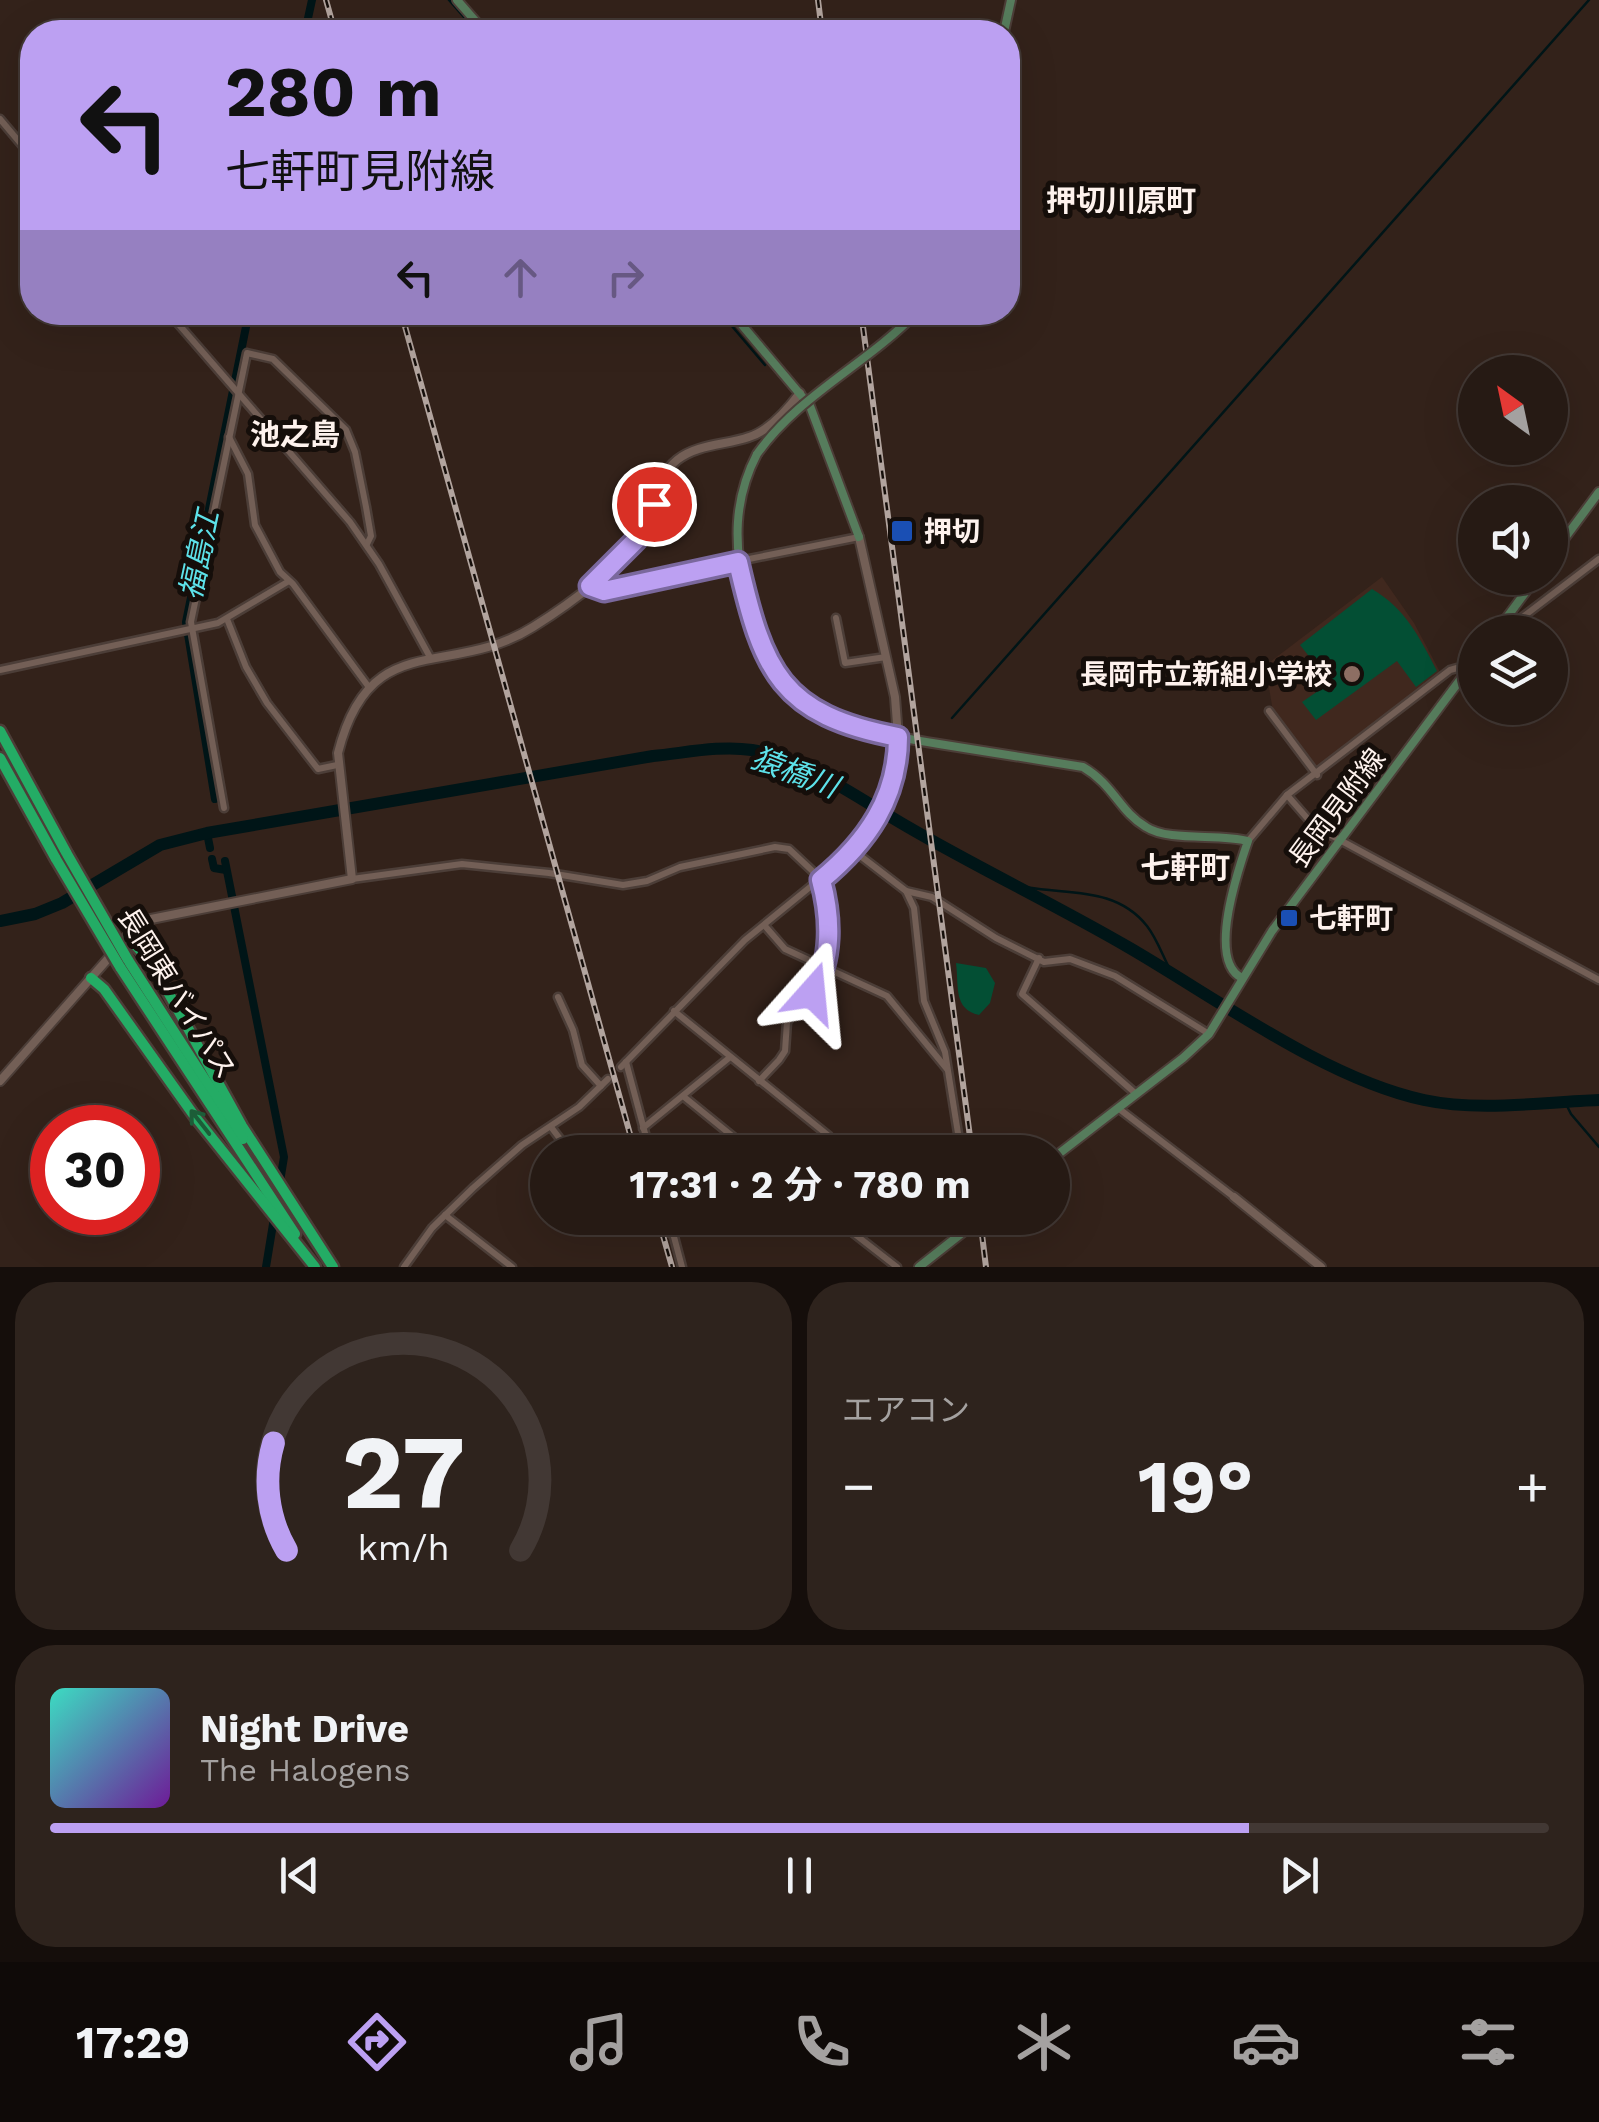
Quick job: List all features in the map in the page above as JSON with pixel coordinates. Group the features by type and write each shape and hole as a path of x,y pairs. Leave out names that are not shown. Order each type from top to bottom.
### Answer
{"highway":[{"name":"長岡東バイパス","path":"0,731 61,857"},
{"name":"長岡東バイパス","path":"0,758 294,1238 317,1267"},
{"path":"128,937 152,962 266,1168 333,1267"},
{"name":"長岡東バイパス","path":"124,964 266,1168"},
{"path":"90,978 104,989 260,1199 294,1238"}],"main road":[{"path":"456,0 474,20"},
{"path":"742,325 800,393 816,422 859,537"},
{"path":"902,325 792,414 757,454 740,497 736,530 738,562 753,628 768,660 802,700 854,728 1083,767 1102,778 1126,810 1148,829 1248,841 1237,872 1225,957 1241,982"},
{"path":"1568,534 1599,492"},
{"name":"長岡見附線","path":"1070,1145 1183,1058 1210,1032 1272,932 1458,682"},
{"path":"919,1267 955,1235"}],"street":[{"path":"0,119 20,143"},
{"path":"179,325 367,544 431,659"},
{"path":"224,808 191,629 246,353 273,359 346,430 355,452 366,507 371,536 367,544"},
{"path":"352,879 338,766 342,735 368,686 395,669 505,641 533,627 590,586 644,528 672,464 688,453 760,432 800,393"},
{"path":"229,436 248,474 255,525 280,572 368,686"},
{"path":"590,586 604,591 859,537 896,697 898,737 892,785 865,838 821,880 788,902 746,940 623,1064 646,1135"},
{"path":"1525,615 1599,559"},
{"path":"0,670 227,619 289,581"},
{"path":"571,585 578,595"},
{"path":"836,618 845,663 886,656"},
{"path":"227,619 246,667 273,713 286,723 318,769 338,766"},
{"path":"1248,841 1287,795 1450,670 1458,669"},
{"path":"1269,711 1318,775"},
{"path":"1287,795 1306,820 1599,980"},
{"path":"0,1081 140,924 151,919 352,879 462,864 549,872 623,885 646,881 680,867 775,847 789,849 821,880 828,923 826,966 812,993 787,1022 779,1060 759,1081"},
{"path":"854,851 906,891 932,897 996,938 1044,962 1070,959 1116,976 1210,1032"},
{"path":"906,891 914,908 920,942 924,1000 946,1052 959,1135"},
{"path":"764,926 785,950 887,996 950,1073"},
{"path":"1039,958 1022,994 1135,1094"},
{"path":"558,997 574,1030 582,1065 601,1086"},
{"path":"674,1011 828,1135"},
{"path":"644,1128 729,1058"},
{"path":"404,1267 444,1215 508,1156 551,1127 608,1079"},
{"path":"683,1096 731,1135"},
{"path":"1117,1107 1321,1267"},
{"path":"551,1127 557,1135"},
{"path":"444,1215 512,1267"},
{"path":"672,1235 682,1267"},
{"path":"856,1235 897,1267"}],"shaded area":[{"name":"長岡市立新組小学校","path":"1382,577 1414,623 1440,672 1318,770 1273,711 1262,668"}],"green space":[{"path":"1372,589 1403,615 1437,671 1416,687 1397,661 1316,720 1302,702 1318,691 1311,677 1320,670 1300,645"},
{"path":"956,963 986,968 995,983 990,1003 979,1015 961,1002"}],"waterway":[{"name":"福島江","path":"308,20 312,0"},
{"path":"449,0 466,20"},
{"path":"952,718 1589,0"},
{"name":"福島江","path":"215,799 186,622 246,325"},
{"path":"731,325 765,365"},
{"name":"猿橋川","path":"0,921 35,914 62,903 160,845 207,833 653,756 715,749 752,750 793,762 833,782 1128,947 1272,1035 1349,1074 1445,1104 1489,1106 1599,1100"},
{"name":"福島江","path":"207,833 210,848"},
{"name":"福島江","path":"212,859 214,868 226,870"},
{"name":"福島江","path":"225,861 284,1157 266,1267"},
{"path":"999,879 1115,901 1147,926 1173,975"},
{"path":"1565,1102 1599,1147"}],"railway":[{"path":"326,0 332,20"},
{"path":"818,0 820,20"},
{"path":"405,325 630,1135"},
{"path":"863,325 970,1135"},
{"path":"663,1235 672,1267"},
{"path":"982,1235 986,1267"}],"place":[{"name":"押切","path":"902,531"},
{"name":"長岡市立新組小学校","path":"1352,674"},
{"name":"七軒町","path":"1289,918"}],"district":[{"name":"押切川原町","path":"1121,200"},
{"name":"池之島","path":"295,434"},
{"name":"七軒町","path":"1185,867"}],"route":[{"path":"654,504 636,540 590,586 604,591 738,562 753,628 782,681 826,716 854,728 898,737 896,774 877,819 858,848 821,880 828,923 826,966 812,993"}]}
